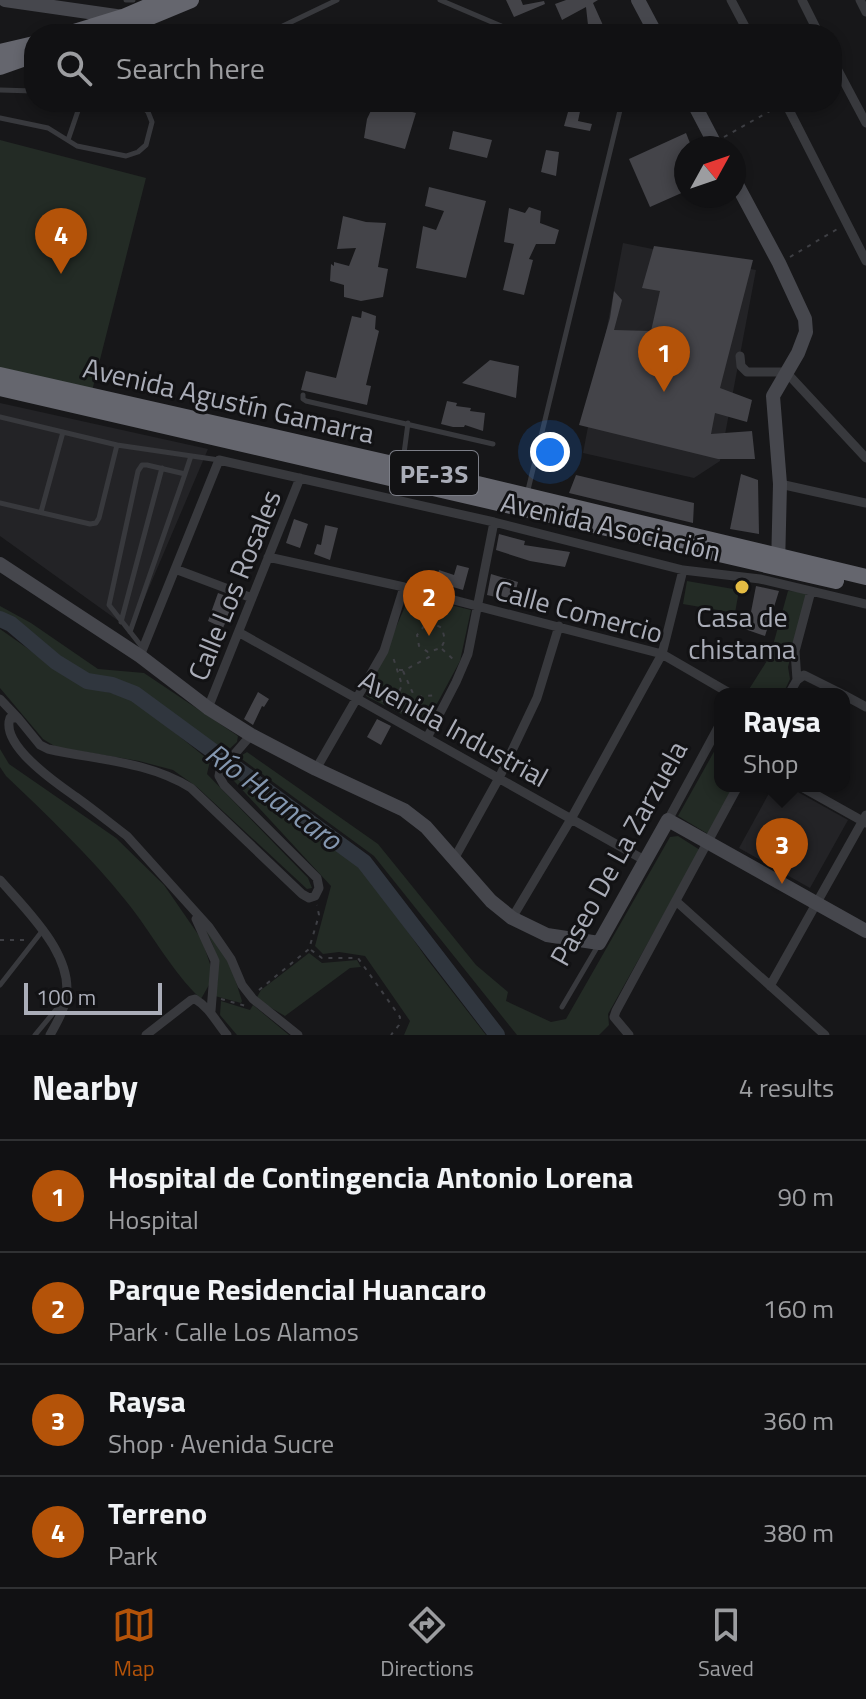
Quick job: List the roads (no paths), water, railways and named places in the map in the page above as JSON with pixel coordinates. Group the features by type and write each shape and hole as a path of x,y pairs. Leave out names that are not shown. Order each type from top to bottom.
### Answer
{"highway":[{"path":"98,24 163,0"},
{"path":"127,14 191,0"},
{"path":"0,52 24,46"},
{"path":"0,67 24,59"},
{"name":"Avenida Agustín Gamarra","path":"0,375 525,503 779,562 866,577"},
{"name":"Avenida Agustín Gamarra","path":"0,388 389,468"},
{"name":"Avenida Agustín Gamarra","path":"779,562 866,588"}],"street":[{"path":"5,0 74,5 127,14"},
{"path":"638,0 651,24"},
{"path":"731,0 744,24"},
{"path":"802,0 814,24"},
{"path":"860,0 866,12"},
{"path":"842,78 866,123"},
{"path":"698,112 711,136"},
{"path":"790,112 866,261"},
{"path":"746,201 805,319 806,332 798,353 773,396 780,484 779,562"},
{"path":"740,356 741,366 747,372 786,372 866,458"},
{"path":"142,652 219,460"},
{"name":"Avenida Asociación","path":"219,460 494,522 683,570 760,579 866,604"},
{"name":"Calle Los Rosales","path":"208,708 300,478"},
{"path":"780,484 866,503"},
{"path":"427,738 428,725 468,654 494,522"},
{"name":"Calle Comercio","path":"268,557 404,587 662,654 721,688"},
{"path":"0,564 142,652 249,740 404,810 426,827 491,901 512,918 547,935 599,943"},
{"path":"175,569 252,598"},
{"path":"512,918 662,654 683,570"},
{"path":"316,769 363,695 384,651 404,587"},
{"path":"797,680 795,651 811,591"},
{"path":"454,859 499,778 537,698 559,626"},
{"name":"Avenida Industrial","path":"240,633 363,695 427,738 646,861"},
{"path":"792,688 804,675 831,688"},
{"path":"0,699 40,745 48,749 139,766 175,778 191,788 302,894 309,898 315,896 319,888 317,878 224,785 219,776 220,771 249,740"},
{"path":"18,718 10,718 5,732 25,762 127,836 221,944 242,985 253,999 298,1035"},
{"name":"Paseo De La Zarzuela","path":"599,943 714,735"},
{"path":"629,1035 617,1024 614,1017 616,1011 735,792"},
{"path":"770,986 865,820 811,792"},
{"path":"668,820 866,931"},
{"path":"0,880 44,929 65,972 65,1004 50,1035"},
{"path":"181,896 203,931 213,955 215,977 211,1011"},
{"path":"677,902 825,1035"},
{"path":"146,1035 195,999 211,1011 227,1035"}],"lane":[{"path":"127,14 133,0"},
{"path":"291,24 337,0"},
{"path":"440,0 496,24"},
{"path":"0,90 24,91"},
{"path":"68,140 78,112"},
{"path":"0,118 48,128 77,146 126,156 146,145 152,122 148,112"},
{"path":"525,503 620,112"},
{"path":"303,395 306,401 493,444"},
{"path":"0,417 117,445 219,460"},
{"path":"389,468 408,423"},
{"path":"41,512 63,432"},
{"path":"0,503 96,523 117,445"},
{"path":"130,633 191,456"},
{"path":"142,652 109,605 138,471 142,465 147,465 185,474"},
{"path":"121,622 162,468"},
{"path":"0,985 44,929"},
{"name":"Paseo De La Zarzuela","path":"562,1007 599,943"},
{"path":"35,1035 59,1006 65,1004"}],"waterway":[{"name":"Río Huancaro","path":"0,619 11,624 56,662 87,681 112,685 135,694 364,862 497,1035"}],"place":[{"name":"Terreno","path":"61,274"},
{"name":"Hospital de Contingencia Antonio Lorena","path":"664,392"},
{"name":"Casa de chistama","path":"742,587"},
{"name":"Parque Residencial Huancaro","path":"429,636"},
{"name":"Raysa","path":"782,884"}]}
